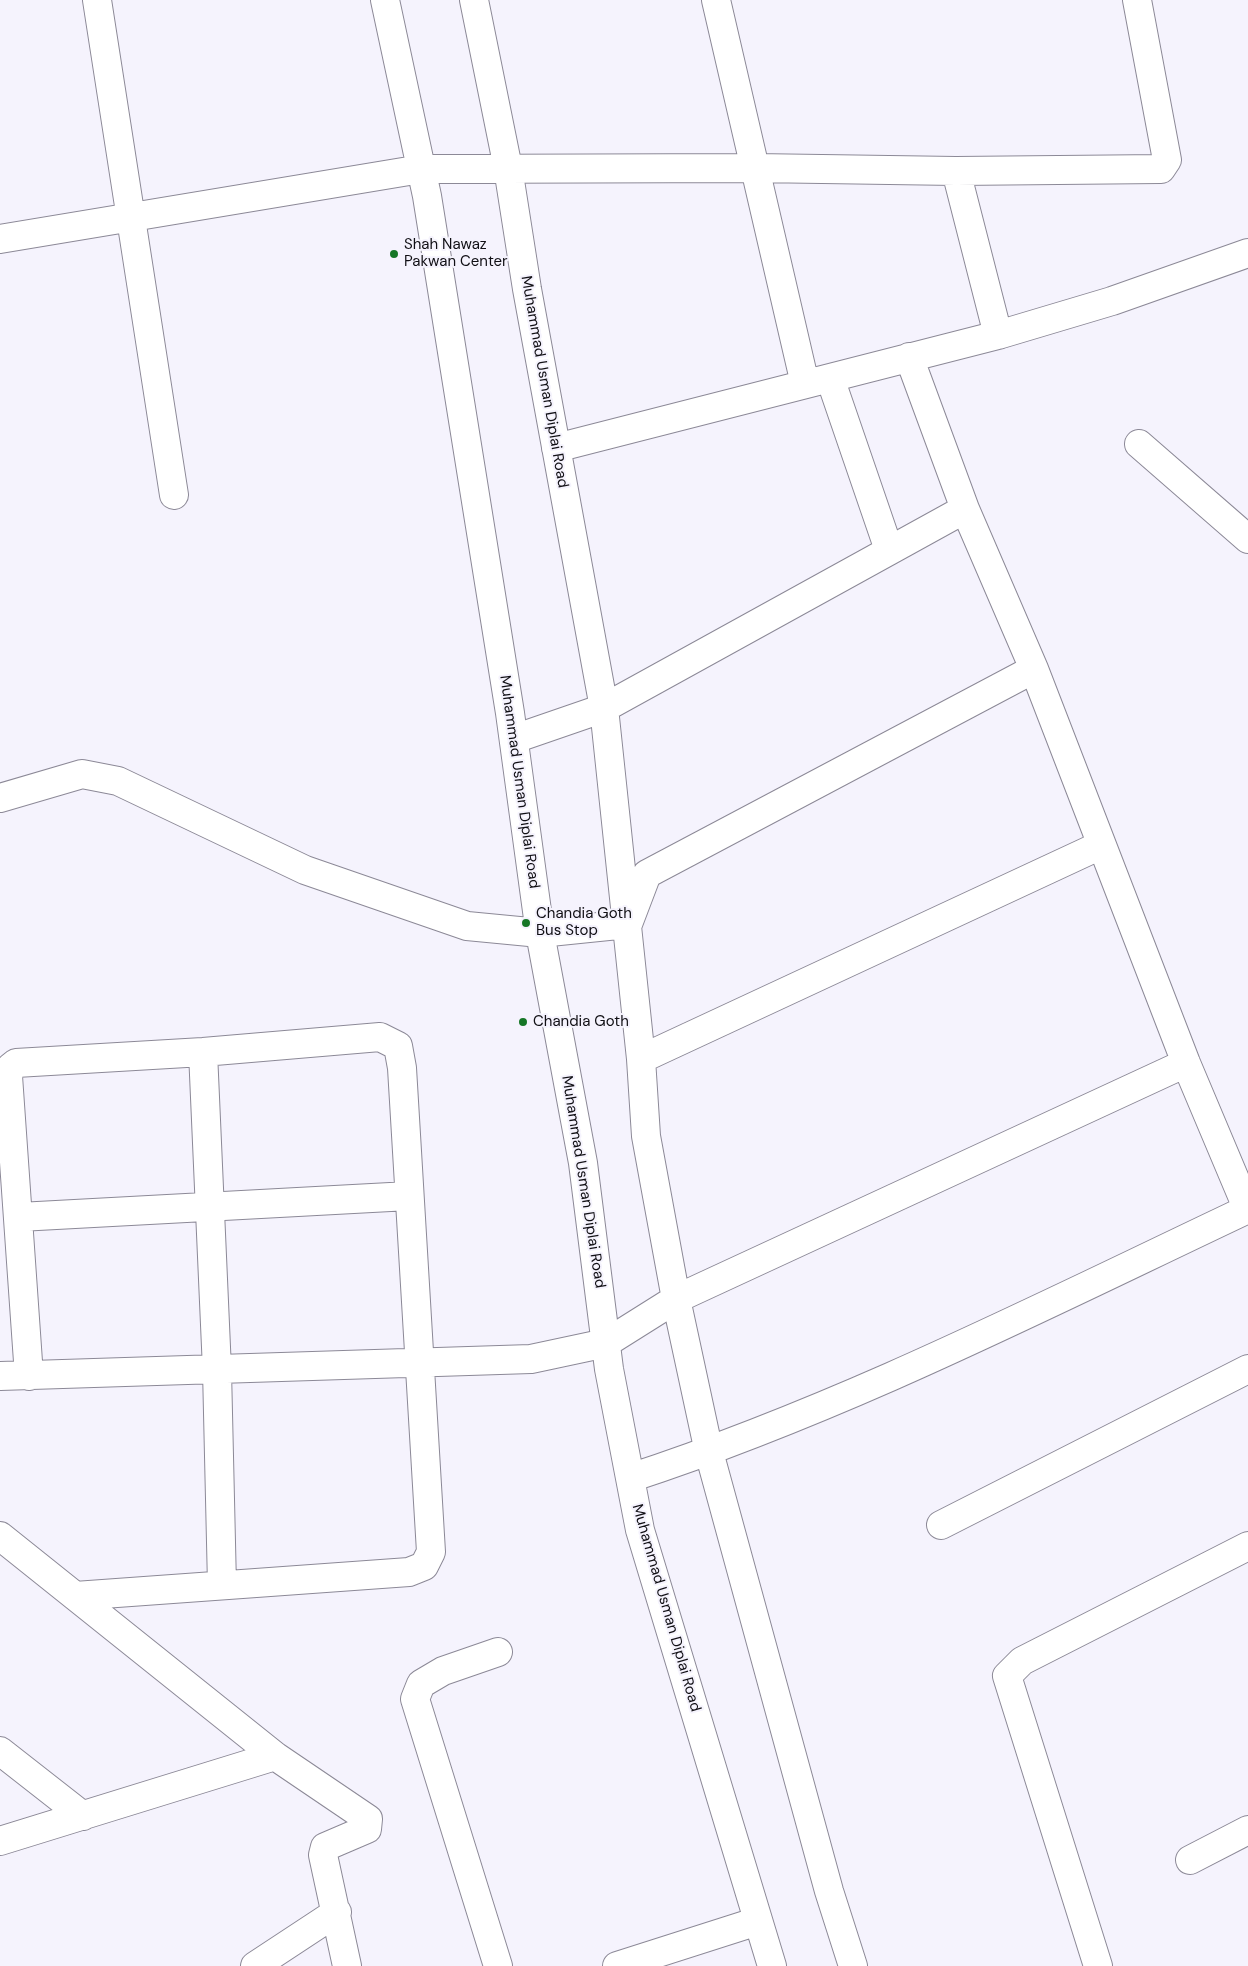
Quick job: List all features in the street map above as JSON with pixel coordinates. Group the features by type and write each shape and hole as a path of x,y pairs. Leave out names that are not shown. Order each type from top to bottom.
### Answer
{"street":[{"path":"96,0 174,495"},
{"name":"Muhammad Usman Diplai Road","path":"385,0 421,169 514,739 540,933 583,1162 606,1343 640,1530 772,1966"},
{"name":"Muhammad Usman Diplai Road","path":"474,0 508,168 556,448 604,708 628,924 641,1059 646,1136 676,1298 709,1452 829,1891 853,1966"},
{"path":"716,0 755,168 818,381 889,550"},
{"path":"0,238 421,169 755,168 956,171 1160,169 1167,160 1137,0"},
{"path":"956,171 998,335"},
{"path":"556,448 998,335 1112,301 1248,253"},
{"path":"630,1478 709,1452 876,1385 1248,1210 1186,1063 1034,669 965,509 909,357"},
{"path":"1139,444 1248,539"},
{"path":"514,739 604,708 965,509"},
{"path":"0,798 82,774 118,781 305,870 467,926 540,933 628,924 647,874 1034,669"},
{"path":"641,1059 1101,845"},
{"path":"29,1376 19,1217 8,1166 8,1076 10,1067 16,1063 203,1052 380,1037 398,1046 402,1068 431,1552 424,1566 409,1572 75,1596"},
{"path":"203,1052 217,1370 222,1585"},
{"path":"0,1376 531,1359 606,1343 676,1298 1186,1063"},
{"path":"19,1217 409,1196"},
{"path":"941,1525 1248,1370"},
{"path":"0,1536 276,1756 368,1819 366,1829 325,1847 324,1855 347,1966"},
{"path":"1098,1966 1007,1676 1022,1661 1248,1546"},
{"path":"498,1652 443,1671 421,1684 414,1699 498,1966"},
{"path":"0,1751 83,1816"},
{"path":"0,1841 276,1756"},
{"path":"1190,1860 1248,1830"},
{"path":"256,1966 337,1912"},
{"path":"617,1966 758,1921"}],"place":[{"name":"Shah Nawaz Pakwan Center","path":"394,254"},
{"name":"Chandia Goth Bus Stop","path":"526,923"},
{"name":"Chandia Goth","path":"523,1022"}]}
